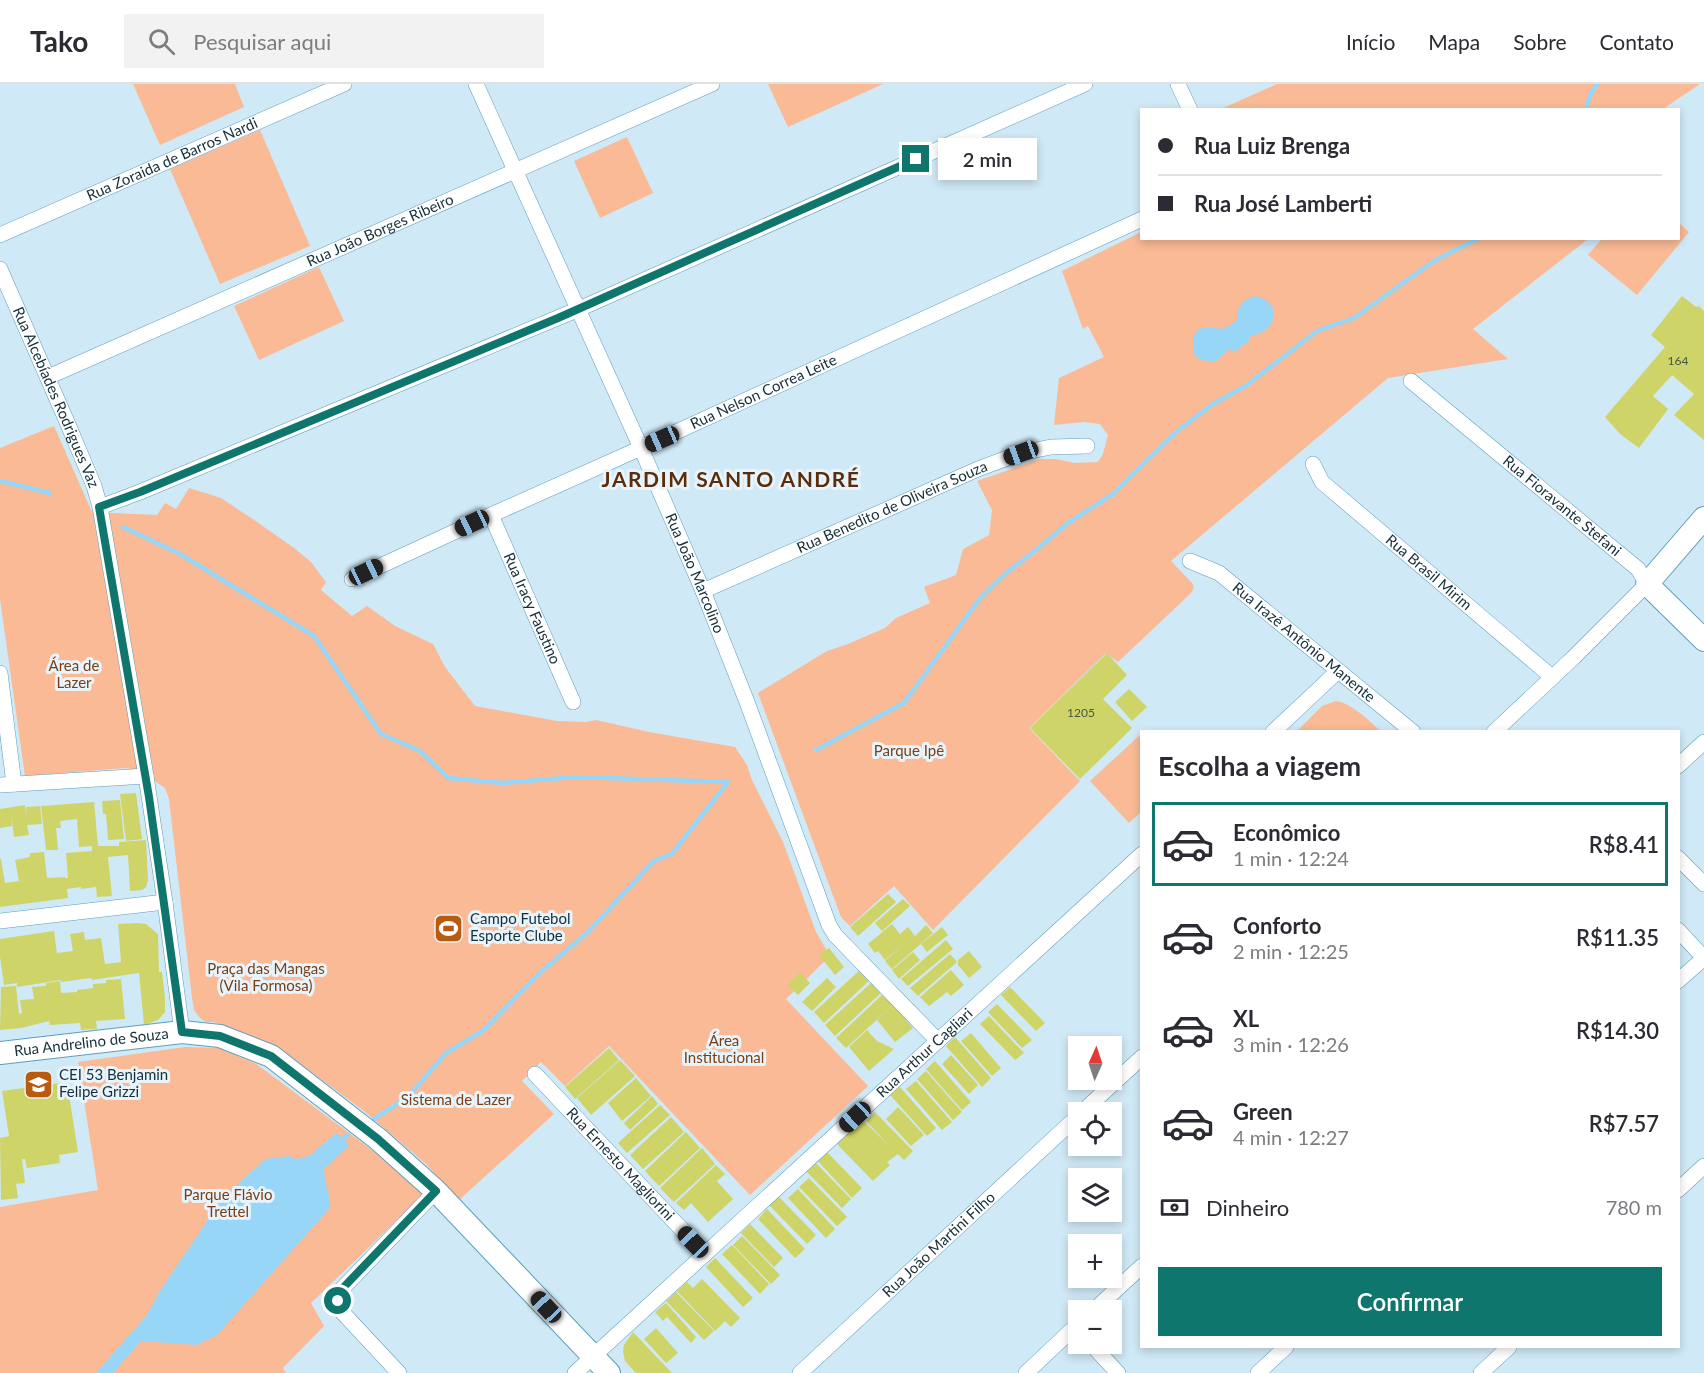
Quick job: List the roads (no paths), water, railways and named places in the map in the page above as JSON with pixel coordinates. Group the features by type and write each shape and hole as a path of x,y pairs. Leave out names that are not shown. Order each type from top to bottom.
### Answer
{"street":[{"name":"Rua Zoraida de Barros Nardi","path":"0,235 344,84"},
{"name":"Rua João Marcolino","path":"476,84 579,309 703,591 747,702 828,925 835,935 938,1041"},
{"name":"Rua João Borges Ribeiro","path":"48,377 712,84"},
{"path":"99,507 579,309 1085,84"},
{"path":"1178,84 1189,108"},
{"name":"Rua Nelson Correa Leite","path":"352,579 1140,220"},
{"name":"Rua Alcebíades Rodrigues Vaz","path":"0,269 6,302 48,377 94,486 146,776 182,1032"},
{"name":"Rua Fioravante Stefani","path":"1411,381 1638,569 1647,584 1704,640"},
{"name":"Rua Benedito de Oliveira Souza","path":"703,591 978,469 1021,453 1051,447 1088,446"},
{"name":"Rua Brasil Mirim","path":"1312,464 1322,482 1552,677"},
{"name":"Rua Iracy Faustino","path":"491,515 573,702"},
{"path":"1496,730 1647,584 1704,518"},
{"name":"Rua Irazê Antônio Manente","path":"1190,561 1219,573 1410,730"},
{"path":"1275,730 1338,672"},
{"path":"0,673 7,785 146,776"},
{"path":"1680,763 1704,742"},
{"name":"Rua Arthur Cagliari","path":"575,1373 1140,859"},
{"path":"1680,860 1704,884"},
{"path":"0,921 165,902"},
{"path":"1680,932 1704,958 1680,979"},
{"name":"Rua Andrelino de Souza","path":"0,1053 182,1032 220,1036 271,1056 378,1139 436,1191 609,1373"},
{"name":"Rua João Martini Filho","path":"1093,1102 1140,1060"},
{"name":"Rua Ernesto Magliorini","path":"535,1074 705,1254"},
{"name":"Rua João Martini Filho","path":"800,1373 1068,1125"},
{"path":"1680,1188 1704,1166"},
{"path":"399,1373 342,1312 338,1301 340,1291 436,1191"},
{"path":"1105,1300 1140,1268"},
{"path":"1026,1373 1068,1336"},
{"path":"1258,1373 1285,1348"},
{"path":"1481,1373 1508,1348"},
{"path":"1100,1354 1118,1373"}],"water":[{"path":"1254,296 1264,299 1273,310 1274,316 1267,329 1250,336 1249,341 1236,351 1228,350 1215,362 1201,360 1195,356 1193,341 1196,332 1204,328 1221,329 1229,326 1237,320 1241,305"},
{"path":"336,1133 344,1138 349,1146 324,1169 330,1208 217,1335 197,1345 141,1341 113,1373 96,1373 147,1315 159,1292 222,1199 265,1159 289,1156 296,1159 309,1156"}],"waterway":[{"path":"1587,108 1590,95 1597,84"},
{"path":"816,750 904,703 981,597 1006,573 1068,523 1113,494 1176,432 1213,404 1247,385 1317,331 1354,318 1434,261 1475,240"},
{"path":"0,481 50,493"},
{"path":"123,527 180,554 314,636 381,734 420,751 448,778 503,783 576,777 728,782"},
{"path":"374,1119 408,1097 446,1053 484,1030 542,971 586,934 654,861 672,854 728,782"},
{"path":"344,1138 348,1135"}],"place":[{"name":"Campo Futebol Esporte Clube","path":"449,928"},
{"name":"CEI 53 Benjamin Felipe Grizzi","path":"38,1084"}],"district":[{"name":"JARDIM SANTO ANDRÉ","path":"731,480"}],"park label":[{"name":"Área de Lazer","path":"74,674"},
{"name":"Parque Ipê","path":"909,751"},
{"name":"Praça das Mangas (Vila Formosa)","path":"266,978"},
{"name":"Área Institucional","path":"724,1050"},
{"name":"Sistema de Lazer","path":"456,1100"},
{"name":"Parque Flávio Trettel","path":"228,1204"}]}
